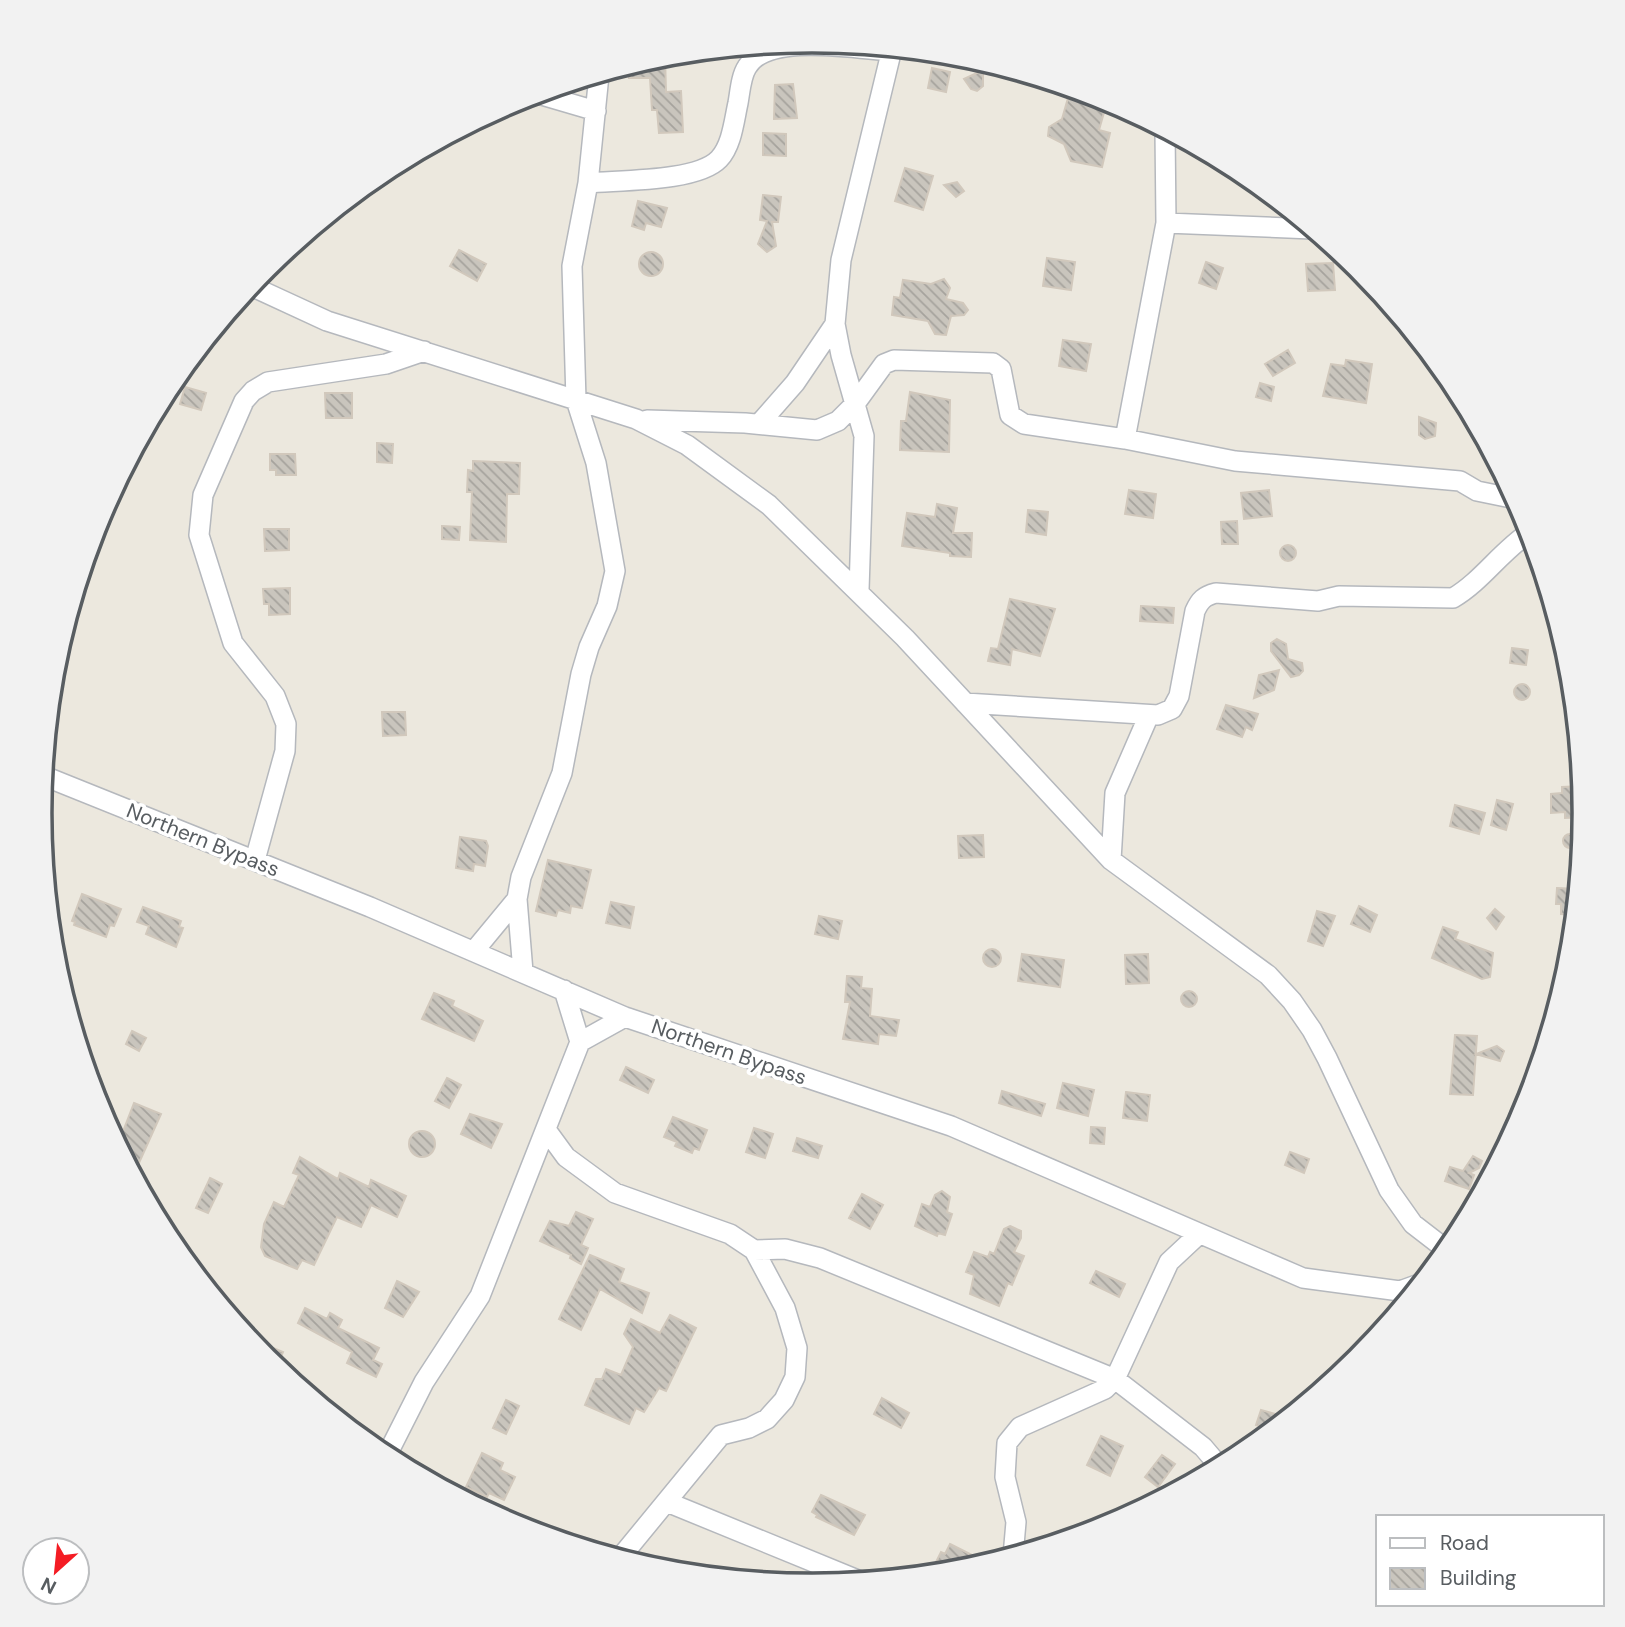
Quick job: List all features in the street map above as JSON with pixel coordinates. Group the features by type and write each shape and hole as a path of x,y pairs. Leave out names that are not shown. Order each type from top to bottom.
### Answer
{"street":[{"path":"588,183 679,175 705,168 718,160 727,147 747,67 761,55"},
{"path":"859,590 864,436 835,324 841,261 890,58"},
{"path":"523,972 517,900 521,877 562,773 584,665 614,580 596,463 576,400 572,267 588,183 597,85"},
{"path":"555,99 596,110"},
{"path":"1125,439 1166,223 1165,141"},
{"path":"1166,223 1297,228"},
{"path":"261,291 327,321 636,419 687,445 769,505 859,590 1111,860 1268,975 1292,1001 1312,1030 1389,1190 1413,1224 1438,1244"},
{"path":"759,424 795,383 835,324"},
{"path":"255,860 285,751 286,724 275,696 233,643 199,535 203,495 244,401 253,391 268,382 386,364 425,351"},
{"path":"636,419 759,424 817,430 838,421 855,404 884,364 894,360 993,363 1001,369 1010,415 1016,421 1236,461 1460,481 1477,491 1503,496"},
{"path":"965,704 1158,715 1172,709 1179,696 1195,611 1199,601 1206,596 1216,593 1318,601 1339,596 1453,598 1463,592 1508,546 1521,538"},
{"path":"1111,860 1115,793 1149,715"},
{"name":"Northern Bypass","path":"53,780 255,860 625,1017 951,1126 1303,1278 1398,1297"},
{"path":"474,951 517,900"},
{"path":"392,1446 424,1382 480,1296 547,1131 580,1042 564,990"},
{"path":"580,1042 625,1017"},
{"path":"547,1131 566,1157 615,1193 730,1234 754,1250 785,1308 797,1348 794,1377 784,1400 767,1419 749,1428 721,1435 626,1550"},
{"path":"1014,1546 1016,1522 1005,1477 1007,1443 1020,1427 1105,1389 1115,1379 1169,1262 1199,1234"},
{"path":"754,1250 785,1249 820,1258 1115,1379 1203,1447 1213,1459"},
{"path":"667,1502 840,1573"}],"building":[{"path":"665,68 666,92 681,91 683,132 659,133 657,110 652,110 650,78 629,78"},
{"path":"932,68 950,72 946,92 928,88"},
{"path":"979,72 983,73 983,86 977,91 971,89 964,79"},
{"path":"793,84 797,118 774,119 775,85"},
{"path":"1068,98 1104,112 1099,130 1110,133 1102,167 1071,161 1064,144 1048,136 1049,127 1062,119"},
{"path":"763,133 786,134 786,156 763,155"},
{"path":"905,168 933,176 923,210 895,201"},
{"path":"957,182 964,191 956,197 944,185"},
{"path":"763,195 781,197 778,222 772,222 776,246 767,252 758,244 767,221 760,220"},
{"path":"638,201 667,208 661,227 646,223 644,230 632,226"},
{"path":"459,250 486,264 477,281 450,266"},
{"path":"651,252 662,259 663,264 656,275 651,276 640,269 639,264 646,253"},
{"path":"1047,258 1075,262 1071,290 1043,286"},
{"path":"1206,262 1223,268 1216,289 1199,283"},
{"path":"1333,263 1335,290 1308,291 1306,264"},
{"path":"944,279 950,288 946,299 963,303 968,310 964,315 951,316 946,335 935,334 928,321 892,315 894,297 900,298 903,280 931,284"},
{"path":"1063,340 1091,344 1086,371 1059,366"},
{"path":"1288,350 1295,363 1273,376 1265,364"},
{"path":"1346,360 1372,364 1366,403 1323,396 1331,364 1345,366"},
{"path":"1260,383 1274,387 1271,401 1256,397"},
{"path":"185,387 206,393 201,410 180,404"},
{"path":"910,392 950,400 949,452 900,450 901,421 906,421"},
{"path":"325,393 352,393 352,418 326,418"},
{"path":"1419,417 1436,423 1435,436 1425,439 1419,435"},
{"path":"377,443 393,444 392,463 377,462"},
{"path":"270,454 295,454 296,475 276,475 276,470 270,470"},
{"path":"473,461 520,463 519,494 507,494 506,542 470,540 472,492 467,492 468,470 473,471"},
{"path":"1129,490 1156,494 1153,518 1125,514"},
{"path":"1269,490 1272,516 1244,519 1241,493"},
{"path":"937,504 957,508 953,533 972,533 971,557 950,556 950,553 902,546 907,513 935,517"},
{"path":"1028,510 1048,512 1046,535 1026,532"},
{"path":"1237,521 1238,544 1222,544 1221,522"},
{"path":"442,526 460,527 459,540 442,539"},
{"path":"264,529 289,529 289,550 265,551"},
{"path":"1285,545 1291,545 1296,553 1294,559 1285,561 1280,556 1280,550"},
{"path":"290,588 290,614 269,615 269,604 264,604 263,589"},
{"path":"1010,599 1055,609 1040,656 1012,649 1010,665 988,661 991,648 998,649"},
{"path":"1141,606 1174,608 1173,623 1140,621"},
{"path":"1277,639 1286,644 1288,659 1302,663 1303,671 1299,675 1291,677 1271,651 1271,643"},
{"path":"1512,648 1528,650 1526,665 1510,663"},
{"path":"1279,670 1274,690 1254,698 1259,675"},
{"path":"1519,684 1525,684 1530,692 1528,698 1519,700 1514,695 1514,689"},
{"path":"1226,705 1258,714 1252,730 1246,727 1242,737 1217,729"},
{"path":"382,712 405,712 406,735 383,736"},
{"path":"1562,787 1571,787 1572,818 1565,818 1565,812 1551,813 1551,794 1562,793"},
{"path":"1497,800 1513,804 1506,830 1491,825"},
{"path":"1455,805 1485,813 1479,834 1450,826"},
{"path":"1570,834 1571,848 1567,848 1563,844 1563,838"},
{"path":"983,835 984,857 959,858 958,836"},
{"path":"460,837 486,841 488,846 485,866 474,864 473,871 456,868"},
{"path":"548,860 591,870 582,908 571,906 570,913 558,910 556,916 536,911"},
{"path":"1557,888 1568,889 1566,914 1561,914 1561,904 1556,904"},
{"path":"82,894 121,909 114,926 110,925 106,937 74,925 75,922 72,921"},
{"path":"611,902 634,907 630,928 606,923"},
{"path":"1359,906 1377,915 1370,932 1351,924"},
{"path":"143,907 181,921 179,927 183,928 176,947 146,934 149,926 137,922"},
{"path":"1495,909 1504,917 1496,929 1487,918"},
{"path":"1317,911 1335,916 1323,946 1308,941"},
{"path":"819,916 842,921 838,939 815,934"},
{"path":"1443,927 1458,932 1455,939 1493,953 1490,977 1482,979 1432,958"},
{"path":"988,949 996,949 1001,958 999,965 988,967 983,962 983,954"},
{"path":"1022,954 1064,960 1060,987 1018,981"},
{"path":"1148,954 1149,983 1126,984 1125,955"},
{"path":"847,976 862,977 861,988 872,989 870,1016 899,1020 896,1036 879,1034 878,1044 843,1039 850,1002 845,1002"},
{"path":"1189,991 1195,993 1195,1005 1189,1007 1183,1005 1181,999 1183,993"},
{"path":"434,993 454,1001 452,1006 483,1021 474,1041 422,1019"},
{"path":"132,1031 146,1038 139,1051 126,1044"},
{"path":"1455,1035 1477,1036 1473,1095 1450,1094"},
{"path":"1497,1046 1504,1051 1500,1061 1476,1054"},
{"path":"626,1067 654,1080 648,1093 620,1080"},
{"path":"447,1078 461,1085 449,1108 435,1101"},
{"path":"1063,1083 1094,1090 1088,1116 1057,1108"},
{"path":"1002,1091 1045,1104 1041,1116 999,1103"},
{"path":"1126,1092 1150,1095 1147,1121 1123,1118"},
{"path":"134,1103 161,1114 138,1164 123,1132"},
{"path":"470,1114 502,1124 491,1148 461,1134"},
{"path":"673,1117 707,1130 699,1150 694,1148 692,1153 675,1146 677,1142 664,1137"},
{"path":"1091,1127 1105,1128 1104,1144 1090,1143"},
{"path":"754,1128 773,1134 765,1158 746,1152"},
{"path":"422,1131 431,1135 435,1144 431,1153 422,1157 413,1153 409,1144 413,1135"},
{"path":"797,1138 822,1146 818,1158 793,1151"},
{"path":"1290,1152 1309,1159 1304,1173 1285,1165"},
{"path":"1473,1156 1482,1161 1479,1168 1469,1173 1474,1175 1469,1189 1445,1181 1450,1167 1463,1171"},
{"path":"300,1157 338,1179 340,1173 369,1187 371,1180 406,1196 397,1217 371,1205 361,1227 337,1217 314,1265 302,1260 297,1269 265,1256 261,1247 264,1224 274,1202 284,1207 299,1175 293,1173"},
{"path":"210,1178 222,1184 208,1213 196,1208"},
{"path":"942,1191 950,1197 947,1212 952,1214 945,1235 938,1233 937,1236 915,1226 922,1204 930,1207 935,1195"},
{"path":"862,1194 883,1205 870,1229 849,1218"},
{"path":"576,1212 593,1219 581,1245 588,1248 581,1264 570,1258 571,1255 540,1241 550,1221 569,1226"},
{"path":"1010,1226 1021,1231 1021,1238 1014,1252 1024,1256 1012,1285 1008,1283 999,1306 970,1294 974,1275 966,1272 974,1252 988,1257 990,1252 994,1254 1004,1229"},
{"path":"590,1255 624,1269 619,1282 649,1293 642,1313 600,1289 581,1330 559,1319"},
{"path":"1096,1271 1125,1284 1119,1297 1090,1283"},
{"path":"397,1281 419,1292 403,1317 385,1308"},
{"path":"305,1308 327,1319 330,1313 342,1320 338,1328 379,1348 373,1360 382,1364 376,1377 347,1363 352,1352 298,1323"},
{"path":"670,1315 696,1328 666,1391 659,1388 644,1412 636,1408 629,1424 585,1405 596,1379 602,1379 606,1369 621,1375 633,1347 624,1334 631,1319 660,1333"},
{"path":"271,1347 283,1352 281,1357"},
{"path":"882,1398 909,1413 901,1428 874,1414"},
{"path":"506,1400 519,1406 506,1434 493,1428"},
{"path":"1261,1410 1277,1414 1261,1426 1256,1425"},
{"path":"1101,1436 1123,1446 1110,1476 1087,1465"},
{"path":"482,1453 503,1463 500,1470 515,1477 504,1500 489,1493 487,1497 466,1487"},
{"path":"1162,1455 1175,1464 1158,1487 1145,1477"},
{"path":"821,1495 865,1515 854,1535 816,1517 812,1512"},
{"path":"950,1544 974,1556 935,1563 941,1552 945,1554"}]}
